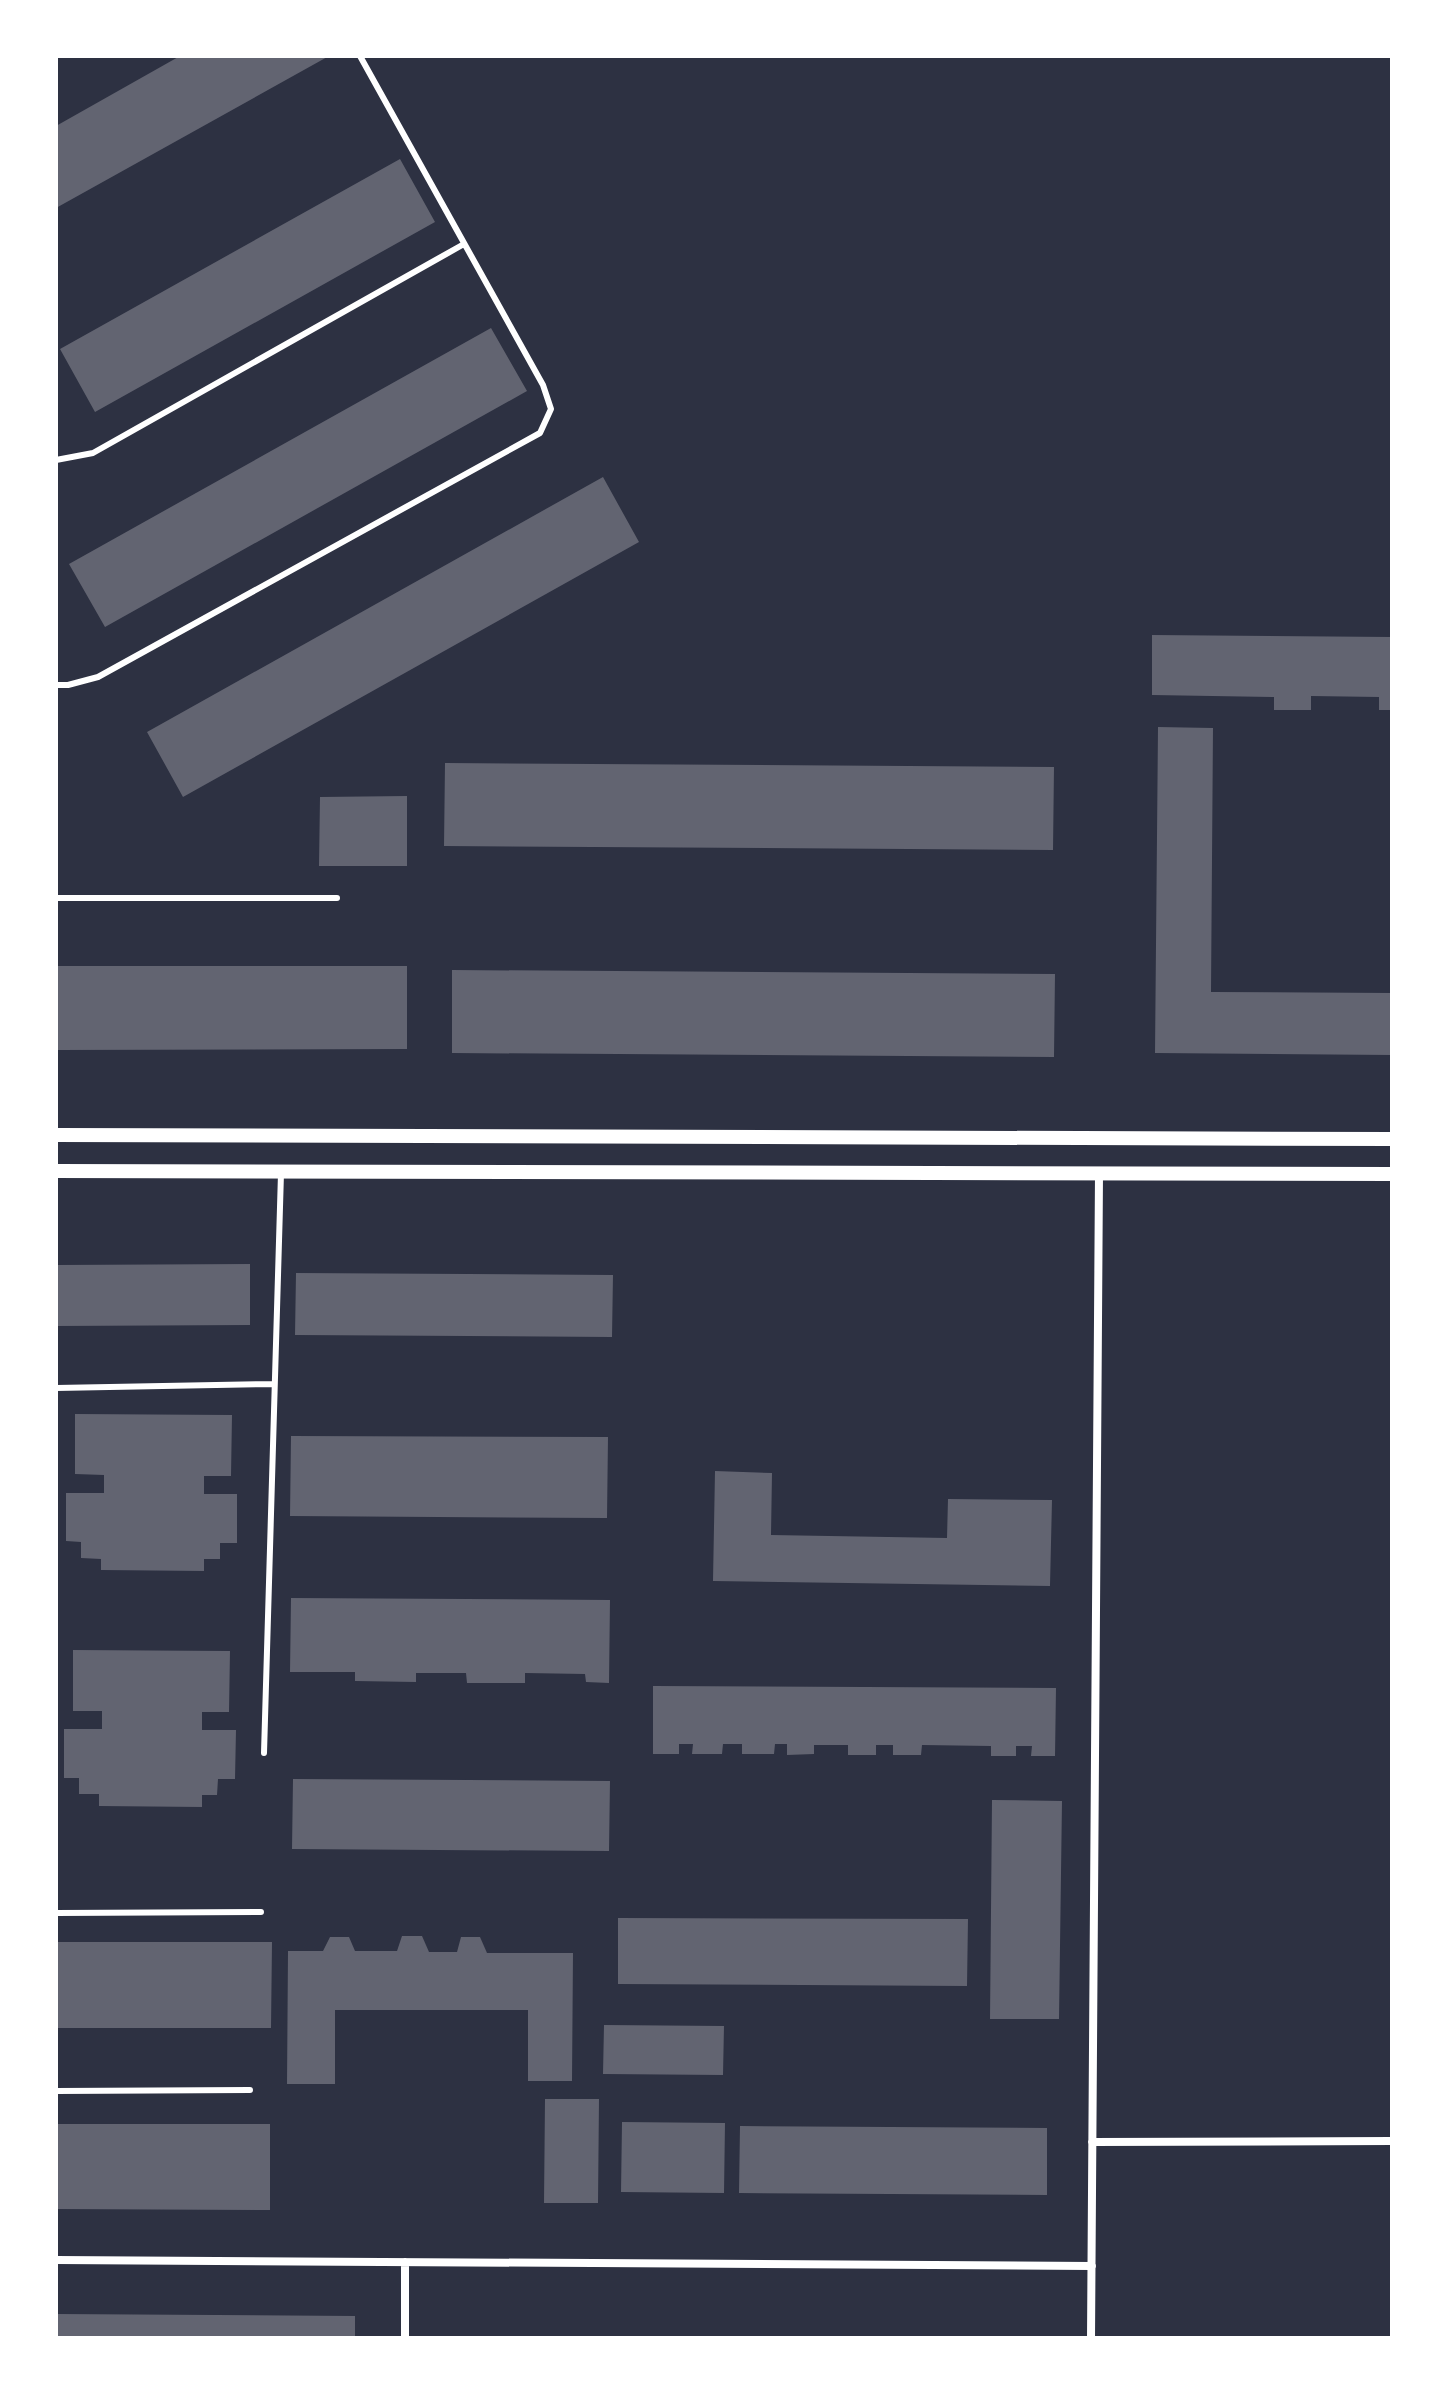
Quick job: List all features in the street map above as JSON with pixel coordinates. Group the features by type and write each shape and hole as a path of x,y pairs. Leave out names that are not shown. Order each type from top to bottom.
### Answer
{"street":[{"path":"56,1135 1392,1139"},
{"path":"56,1171 1392,1174"},
{"path":"1091,2338 1099,1174"},
{"path":"1092,2142 1392,2141"},
{"path":"56,2260 1092,2266"},
{"path":"405,2262 405,2338"}],"lane":[{"path":"56,685 98,677 540,433 551,409 543,385 360,56"},
{"path":"56,460 93,453 464,244"},
{"path":"56,898 337,898"},
{"path":"264,1753 281,1172"},
{"path":"56,1388 274,1384"},
{"path":"56,1913 261,1912"},
{"path":"56,2091 250,2090"}],"building":[{"path":"180,56 329,56 56,208 56,126"},
{"path":"400,159 435,222 95,412 60,349"},
{"path":"491,328 527,391 105,627 69,564"},
{"path":"603,477 639,542 183,797 147,732"},
{"path":"1152,635 1392,637 1392,710 1379,710 1379,697 1311,696 1311,710 1274,710 1274,697 1152,695"},
{"path":"1158,727 1213,728 1211,992 1392,993 1392,1055 1155,1053"},
{"path":"445,763 1054,767 1053,850 444,846"},
{"path":"407,796 407,866 319,866 320,797"},
{"path":"56,966 407,966 407,1049 56,1050"},
{"path":"452,970 1055,974 1054,1057 452,1053"},
{"path":"250,1264 250,1325 56,1326 56,1265"},
{"path":"296,1273 613,1275 612,1337 295,1335"},
{"path":"75,1414 232,1415 231,1476 204,1476 204,1494 237,1494 237,1543 220,1543 220,1559 204,1559 204,1571 101,1570 101,1559 81,1558 81,1542 66,1541 66,1493 104,1493 104,1475 75,1474"},
{"path":"291,1436 608,1437 607,1518 290,1516"},
{"path":"715,1471 772,1473 771,1535 947,1538 948,1499 1052,1500 1050,1586 713,1581"},
{"path":"291,1598 610,1600 609,1683 586,1682 585,1674 525,1673 525,1683 467,1683 466,1673 416,1673 416,1682 355,1681 355,1672 290,1672"},
{"path":"73,1650 230,1651 229,1712 202,1712 202,1730 236,1730 235,1779 218,1779 217,1795 202,1795 202,1807 99,1806 99,1794 79,1794 79,1778 64,1778 64,1729 102,1729 102,1711 73,1711"},
{"path":"653,1686 1056,1688 1055,1756 1031,1756 1032,1746 1016,1746 1016,1756 991,1756 991,1746 922,1745 921,1755 893,1755 893,1745 876,1745 876,1755 848,1755 848,1745 814,1745 814,1754 787,1755 787,1744 775,1744 774,1754 742,1754 742,1744 723,1744 722,1754 692,1754 693,1744 679,1744 679,1754 653,1754"},
{"path":"293,1779 610,1781 609,1851 292,1849"},
{"path":"992,1800 1062,1801 1059,2019 990,2019"},
{"path":"618,1918 968,1919 967,1986 618,1984"},
{"path":"402,1936 422,1936 429,1952 457,1952 461,1937 480,1937 487,1953 573,1953 572,2081 528,2081 528,2010 335,2010 335,2084 287,2084 288,1951 323,1951 330,1937 349,1937 355,1951 397,1951"},
{"path":"56,1942 272,1942 271,2028 56,2028"},
{"path":"604,2025 724,2026 723,2075 603,2074"},
{"path":"545,2099 599,2099 598,2203 544,2203"},
{"path":"622,2122 725,2123 724,2193 621,2192"},
{"path":"56,2124 270,2124 270,2210 56,2209"},
{"path":"740,2126 1047,2128 1047,2195 739,2193"},
{"path":"56,2314 355,2316 355,2338 56,2338"}]}
